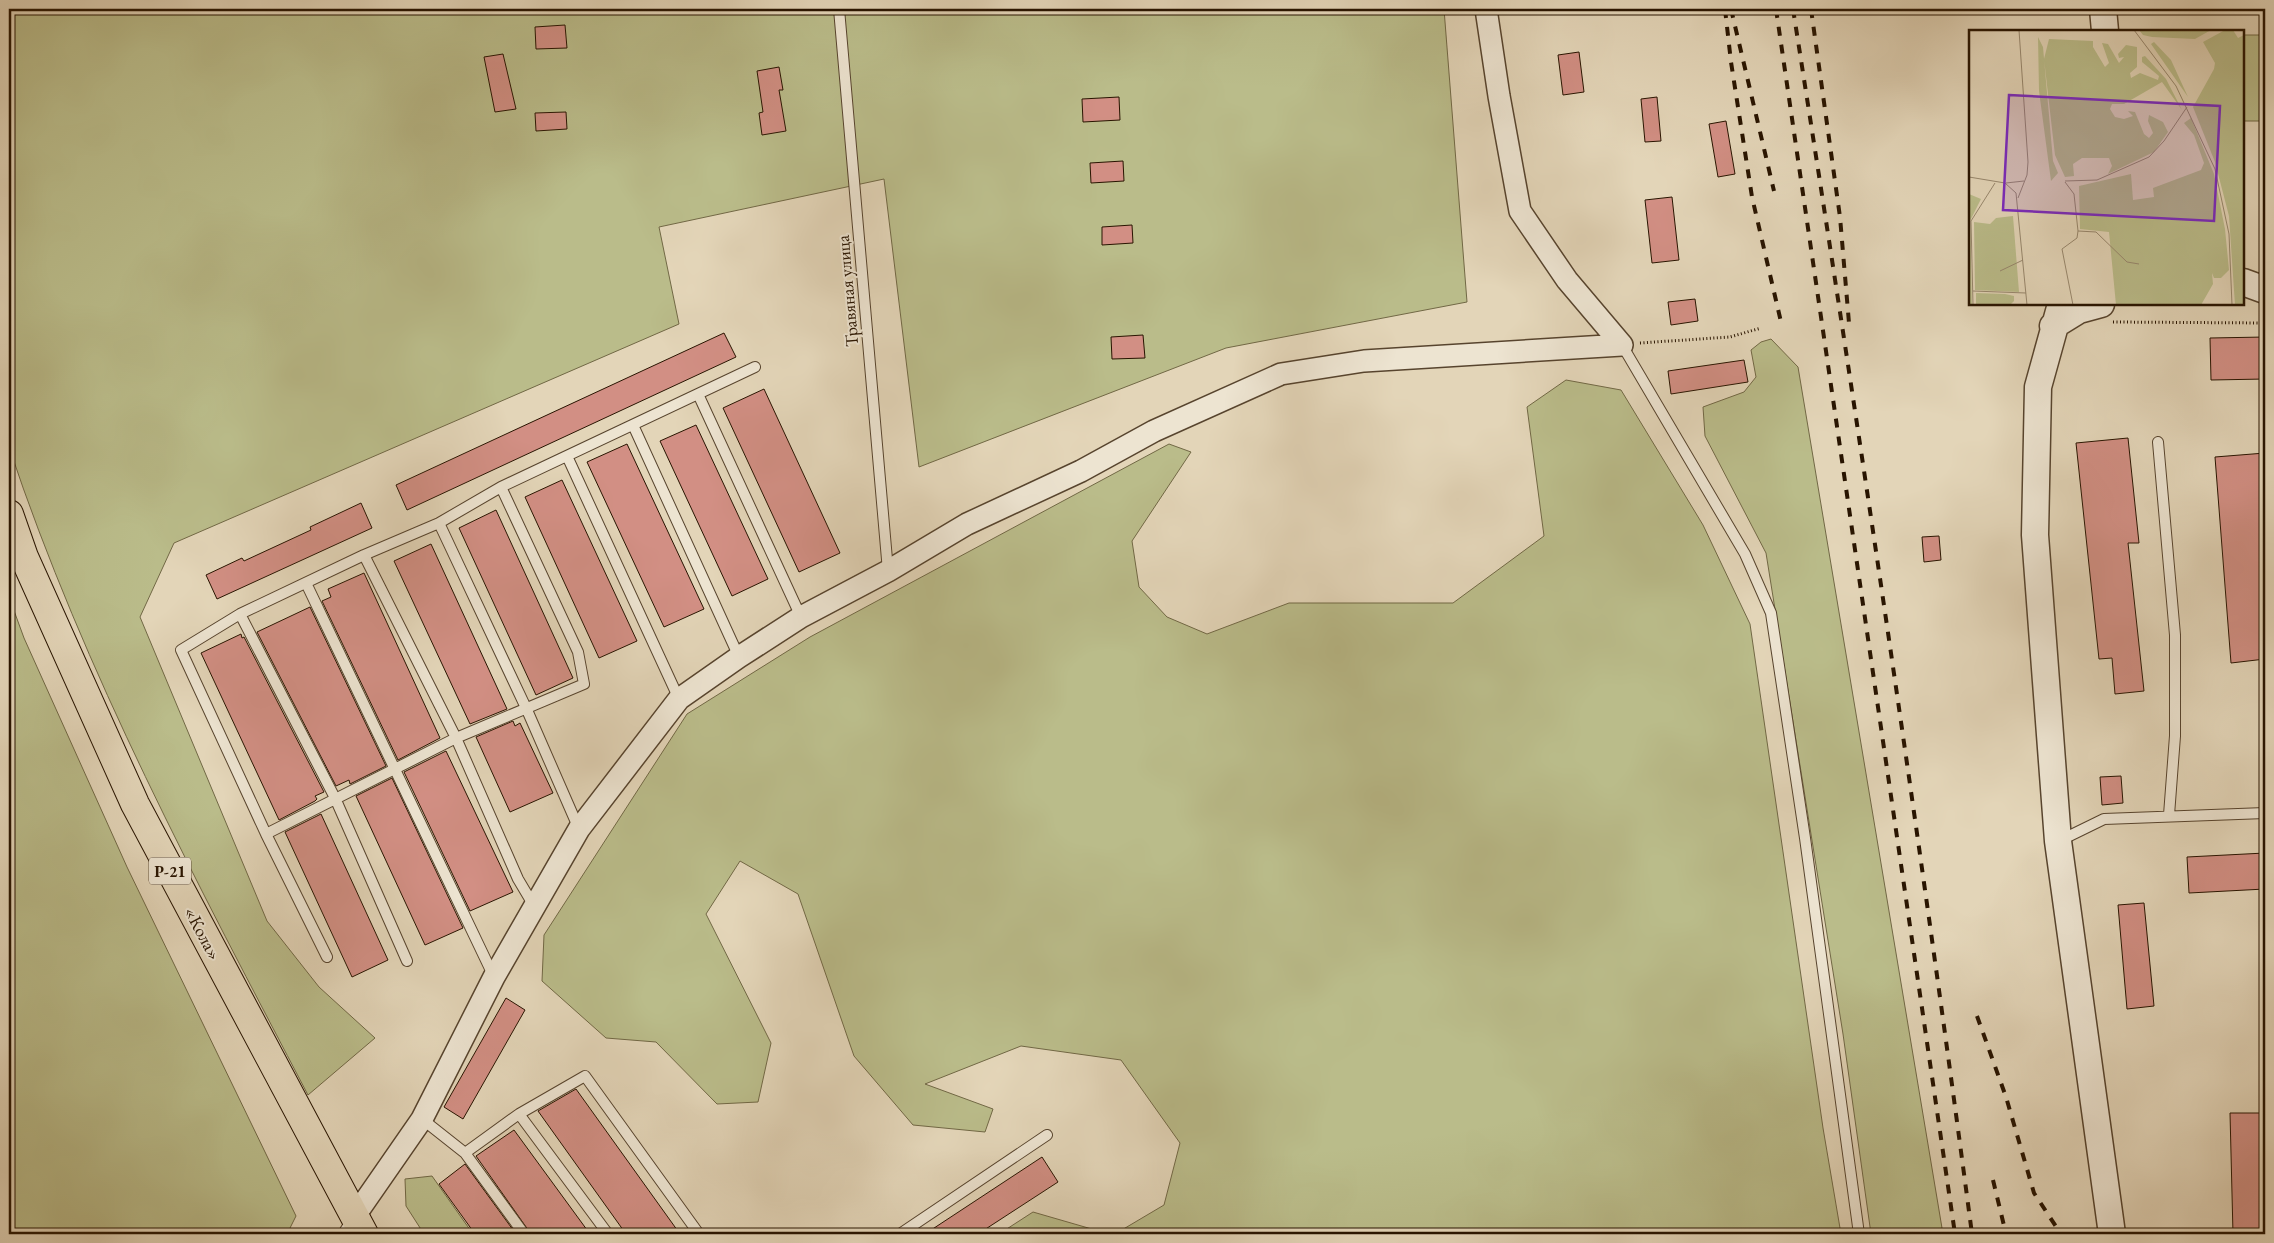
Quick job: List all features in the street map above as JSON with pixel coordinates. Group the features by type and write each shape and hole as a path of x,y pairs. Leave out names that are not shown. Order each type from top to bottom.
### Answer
{"highway":[{"name":"«Кола»","path":"9,514 24,557 135,804 354,1228"}],"street":[{"path":"1486,9 1498,96 1520,211 1567,280 1622,344"},
{"path":"2244,282 2265,291"},
{"path":"2244,292 2265,291"},
{"path":"2106,313 2079,310 2057,315 2038,387 2035,535 2058,841 2112,1234"},
{"path":"354,1228 422,1120 494,977 579,829 679,699 739,656 801,617 888,571 967,524 1081,471 1154,431 1281,374 1364,361 1622,344"}],"lane":[{"name":"Травяная улица","path":"839,9 888,571"},
{"path":"1622,344 1746,554 1771,613 1807,848 1859,1234"},
{"path":"327,957 266,834 181,650 240,614 364,555 439,523 501,488 755,367"},
{"path":"698,394 801,617"},
{"path":"633,425 739,656"},
{"path":"2158,442 2175,635 2175,736 2169,815"},
{"path":"567,456 679,699"},
{"path":"266,834 456,738 527,710 584,684 578,652 501,488"},
{"path":"439,523 527,710 579,829"},
{"path":"364,555 456,738 518,879 534,907"},
{"path":"306,584 396,767 494,977"},
{"path":"240,614 335,798 407,961"},
{"path":"2058,841 2104,819 2169,815 2265,813"},
{"path":"464,1153 519,1114 585,1076 699,1234"},
{"path":"519,1114 608,1234"},
{"path":"422,1120 464,1153 524,1234"},
{"path":"900,1234 1047,1135"}],"path":[{"path":"2106,313 2265,323"},
{"path":"1622,344 1730,337 1760,328"}],"green space":[{"path":"9,9 1444,9 1467,302 1226,348 919,467 884,179 659,227 679,324 174,543 140,617 267,921 319,987 375,1038 308,1095 225,937 145,777 72,614 39,531 9,447"},
{"path":"2244,35 2265,35 2265,121 2244,121"},
{"path":"1771,339 1798,367 1943,1234 1871,1234 1843,1034 1766,553 1705,436 1703,407 1744,392 1756,377 1751,350 1761,342"},
{"path":"1566,380 1621,390 1703,525 1750,624 1823,1128 1841,1234 1115,1234 1164,1205 1180,1143 1121,1060 1021,1046 925,1084 993,1109 985,1132 913,1125 854,1056 798,894 740,861 706,914 771,1043 758,1102 717,1104 656,1042 606,1038 542,981 544,935 687,714 810,637 1169,444 1191,452 1132,541 1139,587 1167,617 1207,634 1289,603 1453,603 1544,536 1527,407"},
{"path":"9,597 24,638 127,867 296,1216 287,1234 9,1234"},
{"path":"432,1176 473,1234 424,1234 406,1206 405,1179"},
{"path":"1033,1212 1109,1234 999,1234"}],"building":[{"path":"565,25 567,48 536,49 535,27"},
{"path":"1579,52 1584,92 1563,95 1558,55"},
{"path":"503,54 516,109 495,112 484,57"},
{"path":"779,67 783,90 779,90 786,131 762,135 759,113 763,112 757,71"},
{"path":"1119,97 1120,120 1083,122 1082,99"},
{"path":"1657,97 1661,141 1645,142 1641,99"},
{"path":"566,112 567,129 536,131 535,113"},
{"path":"1726,121 1735,174 1718,177 1709,124"},
{"path":"1123,161 1124,181 1091,183 1090,163"},
{"path":"1672,197 1679,260 1652,263 1645,200"},
{"path":"1132,225 1133,243 1102,245 1102,227"},
{"path":"1695,299 1698,321 1671,325 1668,302"},
{"path":"724,333 736,357 407,510 396,485"},
{"path":"1143,335 1145,358 1112,359 1111,337"},
{"path":"2265,337 2265,379 2211,380 2210,338"},
{"path":"1744,360 1748,382 1671,394 1668,371"},
{"path":"764,389 840,553 799,572 723,408"},
{"path":"696,425 768,579 732,596 660,441"},
{"path":"2128,438 2139,543 2128,543 2144,691 2115,694 2112,658 2099,659 2076,443"},
{"path":"627,444 704,609 664,627 587,462"},
{"path":"2265,453 2265,659 2231,663 2215,457"},
{"path":"562,480 637,641 599,658 525,497"},
{"path":"361,503 372,528 217,599 206,575 242,558 244,561 311,530 310,527"},
{"path":"496,510 573,678 536,695 459,528"},
{"path":"1939,536 1941,560 1924,562 1922,537"},
{"path":"431,544 507,709 470,724 394,561"},
{"path":"364,573 440,738 398,760 322,601 331,597 328,589"},
{"path":"310,607 386,766 350,784 349,780 336,786 257,632"},
{"path":"241,634 324,792 315,796 317,799 315,801 279,820 201,653"},
{"path":"513,721 515,726 520,723 553,793 510,812 476,737"},
{"path":"446,751 513,892 470,911 404,772"},
{"path":"2121,776 2123,803 2102,805 2100,777"},
{"path":"392,778 463,928 425,945 356,796"},
{"path":"321,814 388,960 352,977 285,832"},
{"path":"2265,853 2265,889 2189,893 2187,857"},
{"path":"2144,903 2154,1006 2127,1009 2118,905"},
{"path":"506,998 525,1010 463,1119 444,1107"},
{"path":"576,1089 680,1234 626,1234 538,1111"},
{"path":"2230,1113 2265,1113 2265,1234 2233,1234"},
{"path":"514,1130 590,1234 531,1234 476,1156"},
{"path":"1042,1157 1058,1182 978,1234 925,1234"},
{"path":"465,1164 516,1234 475,1234 439,1184"}],"railway":[{"path":"1725,9 1731,62 1752,197 1781,322"},
{"path":"1731,9 1774,191"},
{"path":"1776,9 1955,1234"},
{"path":"1793,9 1886,621 1972,1234"},
{"path":"1811,9 1840,217 1849,323"},
{"path":"1977,1016 2006,1097 2034,1193 2061,1234"},
{"path":"1993,1180 2006,1234"}]}
